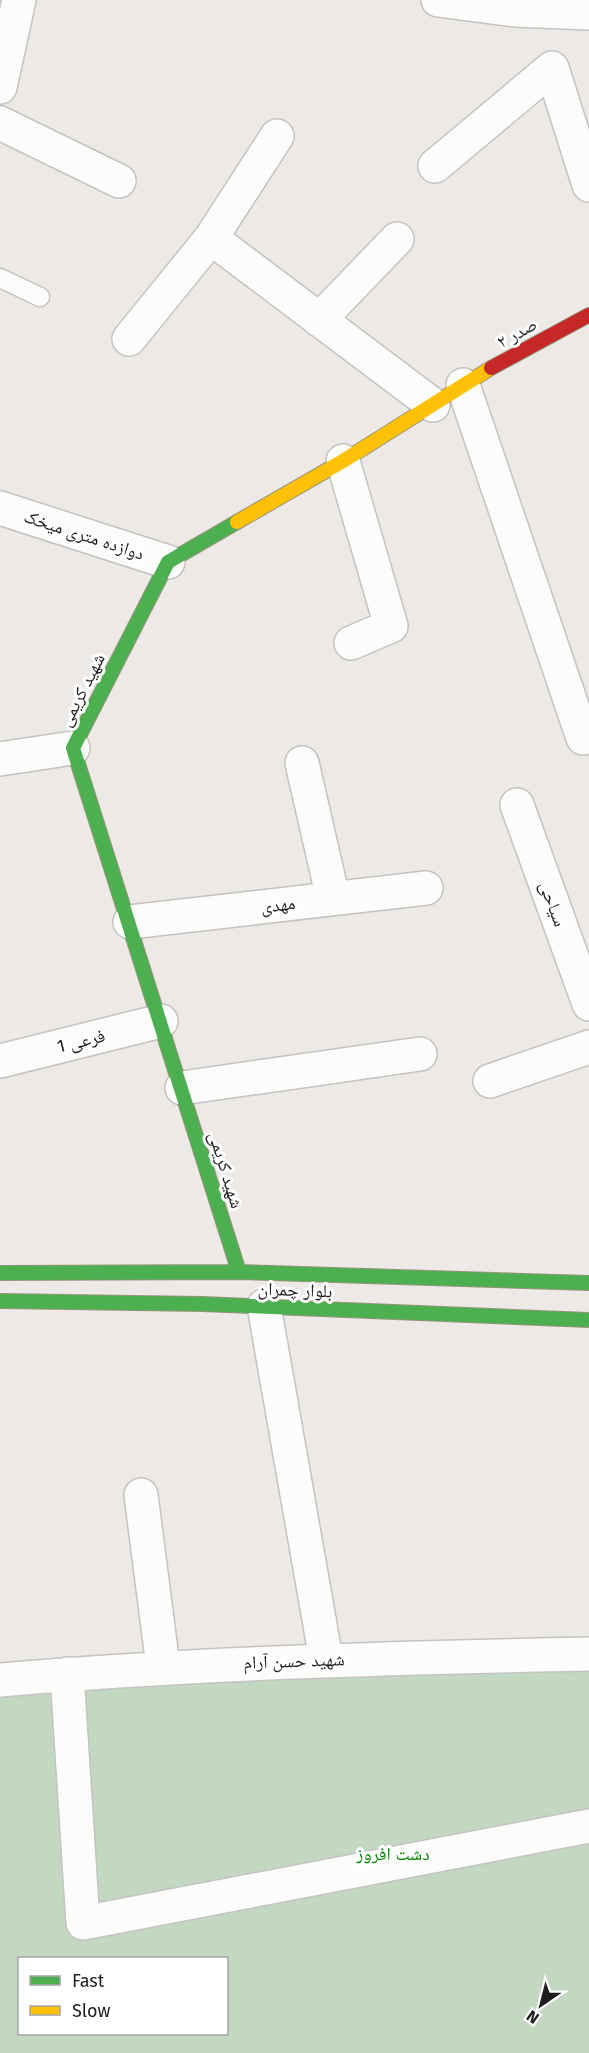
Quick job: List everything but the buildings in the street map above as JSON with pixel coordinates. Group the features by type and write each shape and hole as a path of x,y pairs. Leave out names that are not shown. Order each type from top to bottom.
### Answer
{"street":[{"path":"0,87 4,43 19,0"},
{"path":"438,0 514,10 589,13"},
{"path":"435,166 552,68 589,185"},
{"path":"0,123 119,181"},
{"path":"129,339 211,238 277,135"},
{"path":"211,238 433,405"},
{"path":"319,320 397,239"},
{"name":"صدر ۲","path":"463,385 526,347 589,315"},
{"path":"168,562 343,461 463,385 583,738"},
{"path":"343,461 391,626 351,643"},
{"name":"دوازده متری میخک","path":"0,508 168,562"},
{"name":"شهید کریمی","path":"168,562 73,748 239,1272"},
{"path":"0,759 73,748"},
{"path":"302,763 333,898"},
{"name":"سیاحی","path":"517,804 589,1004"},
{"name":"مهدی","path":"130,922 426,888"},
{"name":"فرعی 1","path":"0,1061 161,1021"},
{"path":"490,1081 589,1047"},
{"path":"182,1088 420,1054"},
{"name":"بلوار چمران","path":"0,1273 239,1272 589,1282"},
{"name":"بلوار چمران","path":"0,1301 264,1306 589,1320"},
{"path":"264,1306 326,1659"},
{"path":"141,1495 163,1666"},
{"name":"شهید حسن آرام","path":"0,1680 163,1666 326,1659 589,1654"},
{"path":"67,1674 83,1923 589,1826"}],"lane":[{"path":"0,278 40,297"}],"green space":[{"name":"دشت افروز","path":"589,1654 589,2053 0,2053 0,1680"}],"traffic: fast":[{"path":"237,522 168,562 73,748 239,1272"},
{"path":"0,1273 239,1272 589,1283"},
{"path":"0,1301 202,1304 589,1320"}],"traffic: slow":[{"path":"237,522 343,461 491,368"}],"traffic: jam":[{"path":"491,368 589,315"}]}
